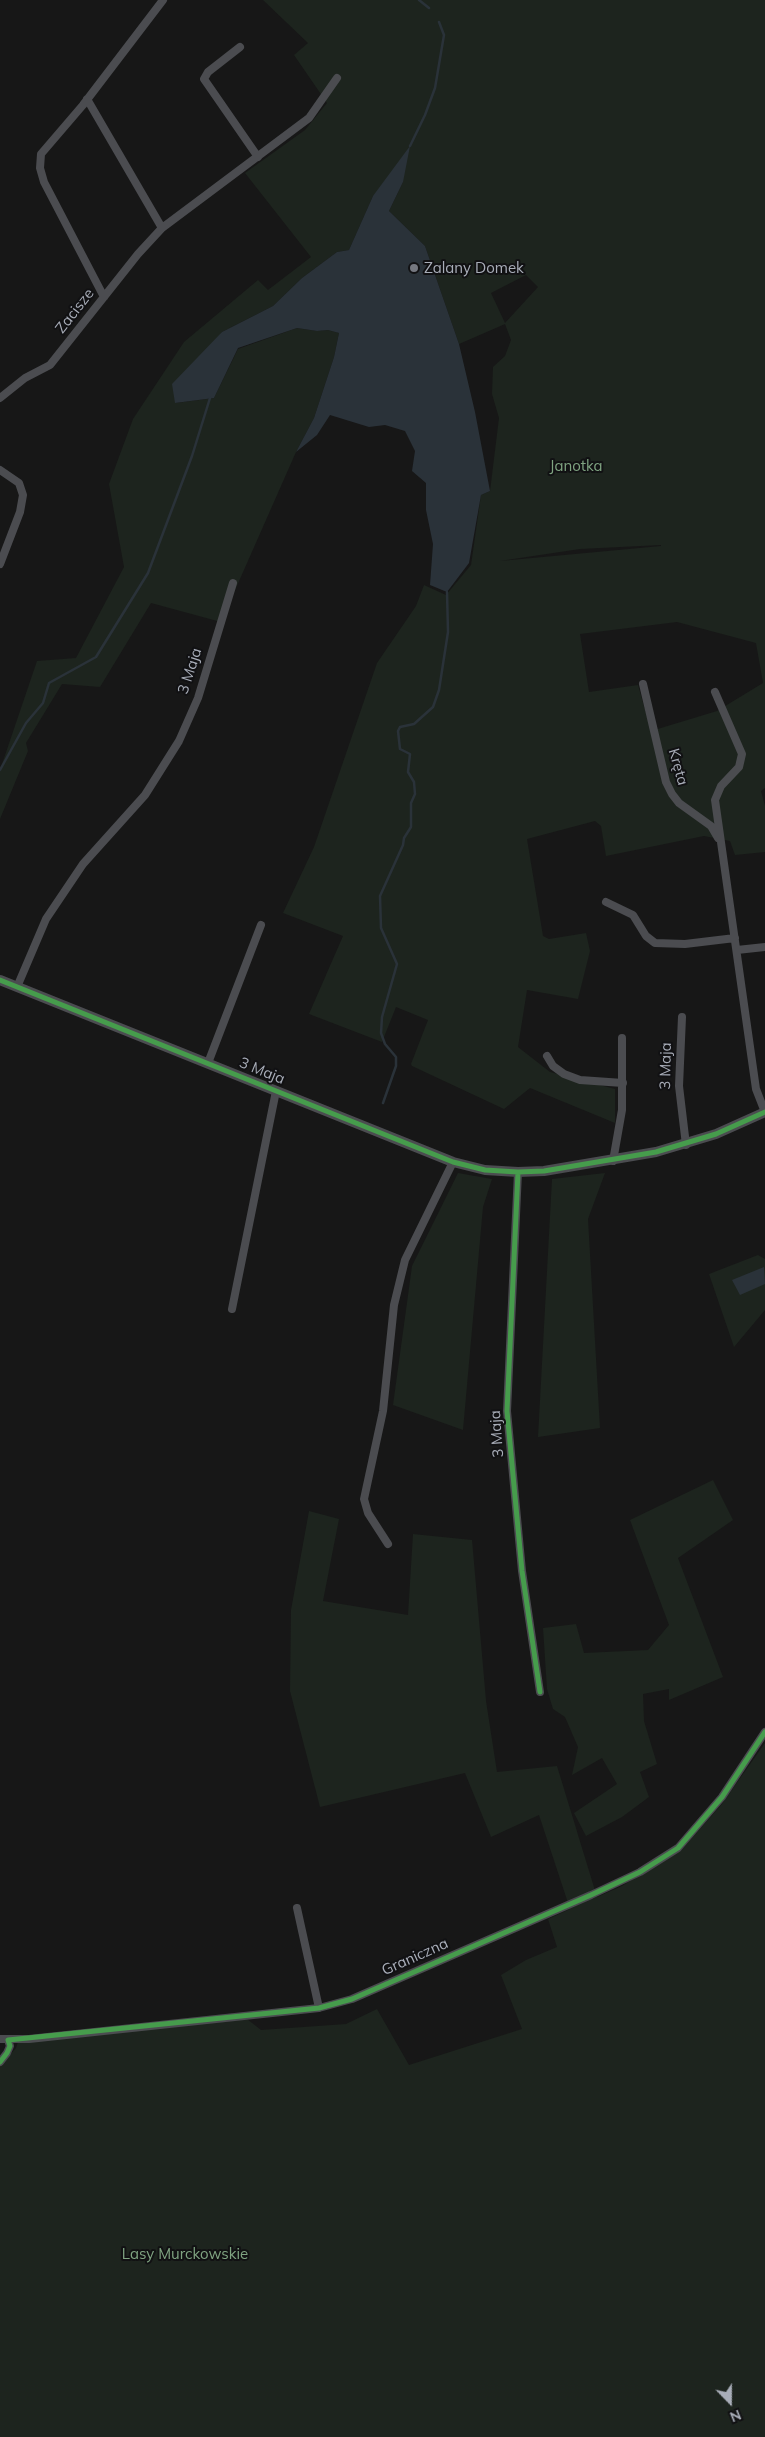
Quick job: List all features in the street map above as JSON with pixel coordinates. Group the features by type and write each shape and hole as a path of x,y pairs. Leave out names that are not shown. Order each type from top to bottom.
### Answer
{"street":[{"path":"104,297 44,182 40,168 41,154 87,99 163,0"},
{"path":"240,46 208,72 204,79 258,157"},
{"name":"Zacisze","path":"0,398 25,378 50,365 138,254 162,228 309,118 337,78"},
{"path":"87,99 162,228"},
{"path":"0,470 19,483 23,495 20,512 0,564"},
{"name":"3 Maja","path":"17,987 46,919 83,864 145,795 179,741 198,698 233,583"},
{"name":"Kręta","path":"643,684 666,782 678,804 710,826 718,838"},
{"path":"715,692 742,754 738,767 716,793 715,800 719,829 718,838 737,950 756,1089 765,1112"},
{"path":"606,902 633,915 646,936 655,943 686,944 735,938"},
{"path":"208,1063 261,925"},
{"path":"737,950 765,947"},
{"name":"3 Maja","path":"0,980 453,1162 485,1170 544,1171 613,1161 686,1145 765,1112"},
{"name":"3 Maja","path":"682,1017 679,1086 686,1145"},
{"path":"613,1161 622,1110 622,1038"},
{"path":"546,1056 553,1066 564,1074 580,1080 623,1083"},
{"name":"3 Maja","path":"232,1310 276,1090"},
{"path":"388,1544 368,1513 364,1498 383,1411 394,1305 405,1260 453,1162"},
{"name":"3 Maja","path":"518,1172 507,1411 523,1580 540,1692"},
{"name":"Graniczna","path":"4,2039 319,2008 352,1999 640,1872 678,1848 722,1796 765,1732"},
{"path":"297,1908 319,2008"},
{"path":"0,2062 10,2046 4,2039"}],"green space":[{"name":"Janotka","path":"263,0 765,0 765,788 761,791 765,806 765,852 735,855 730,841 704,836 606,856 601,826 595,821 527,839 543,936 549,939 586,933 590,951 578,999 527,990 518,1047 550,1072 615,1089 615,1123 530,1088 504,1109 412,1066 411,1064 428,1020 396,1007 382,1042 309,1014 343,936 283,913 314,847 377,663 416,606 424,585 446,595 471,565 481,495 490,491 499,418 492,394 493,367 505,356 511,340 505,324 459,344 425,246 389,211 403,182 373,196 349,250 337,252 302,278 273,306 222,332 176,403 214,398 238,349 297,328 317,331 328,330 339,333 334,357 314,418 296,452 221,622 151,603 100,687 62,684 26,743 28,751 0,819 0,770 37,661 76,658 124,567 109,484 133,419 184,342 258,280 268,290 311,257 245,173 305,130 327,103 294,55 308,43","holes":["526,275 538,287 505,323 491,293","661,545 500,561 580,549","677,622 756,643 763,683 717,711 651,731 638,685 589,692 580,634"]},
{"path":"458,1173 492,1179 483,1207 463,1430 393,1405 412,1266"},
{"path":"605,1173 588,1219 600,1428 538,1437 552,1179"},
{"path":"758,1255 765,1259 765,1310 734,1347 709,1274"},
{"path":"713,1480 733,1520 678,1558 723,1677 669,1700 669,1689 643,1694 644,1721 657,1764 640,1772 649,1797 622,1817 586,1836 574,1813 617,1784 602,1758 572,1775 578,1747 565,1717 553,1709 547,1689 543,1628 576,1624 584,1653 648,1650 669,1625 630,1520"},
{"name":"Lasy Murckowskie","path":"309,1511 339,1519 323,1601 408,1615 413,1534 472,1540 486,1701 497,1772 557,1766 597,1897 622,1886 683,1848 721,1805 765,1743 765,2437 0,2437 0,2066 16,2048 18,2042 247,2019 261,2030 346,2024 377,2009 409,2065 522,2029 501,1975 526,1960 557,1947 548,1919 570,1909 539,1815 491,1837 465,1773 320,1807 290,1691 291,1610"}],"shaded area":[{"path":"410,146 403,182 389,211 425,246 459,344 475,412 490,491 481,495 469,563 447,592 430,585 433,544 426,510 426,483 412,471 415,451 405,431 385,425 369,427 330,415 317,435 296,452 314,418 334,357 339,333 328,330 317,331 297,328 238,348 214,398 175,403 172,384 222,332 273,306 302,278 337,252 349,250 373,196"},
{"path":"764,1267 765,1284 740,1295 732,1280"}],"waterway":[{"path":"419,0 429,8"},
{"path":"410,146 425,115 435,88 444,35 439,22"},
{"path":"0,770 26,723 43,703 49,683 96,657 148,573 192,456 210,398"},
{"path":"383,1103 396,1066 396,1057 385,1044 381,1033 382,1017 397,964 381,928 380,896 403,845 404,838 411,827 411,803 415,794 414,782 408,772 410,754 400,749 398,731 400,727 414,724 433,707 439,690 448,632 447,592"}],"cycle path":[{"path":"0,980 453,1162 485,1170 544,1171 656,1152 716,1134 765,1112"},
{"path":"518,1172 507,1411 522,1571 540,1692"},
{"path":"0,2062 10,2046 8,2040 319,2008 352,1999 591,1895 640,1872 678,1848 722,1797 765,1732"}],"place":[{"name":"Zalany Domek","path":"414,268"}]}
